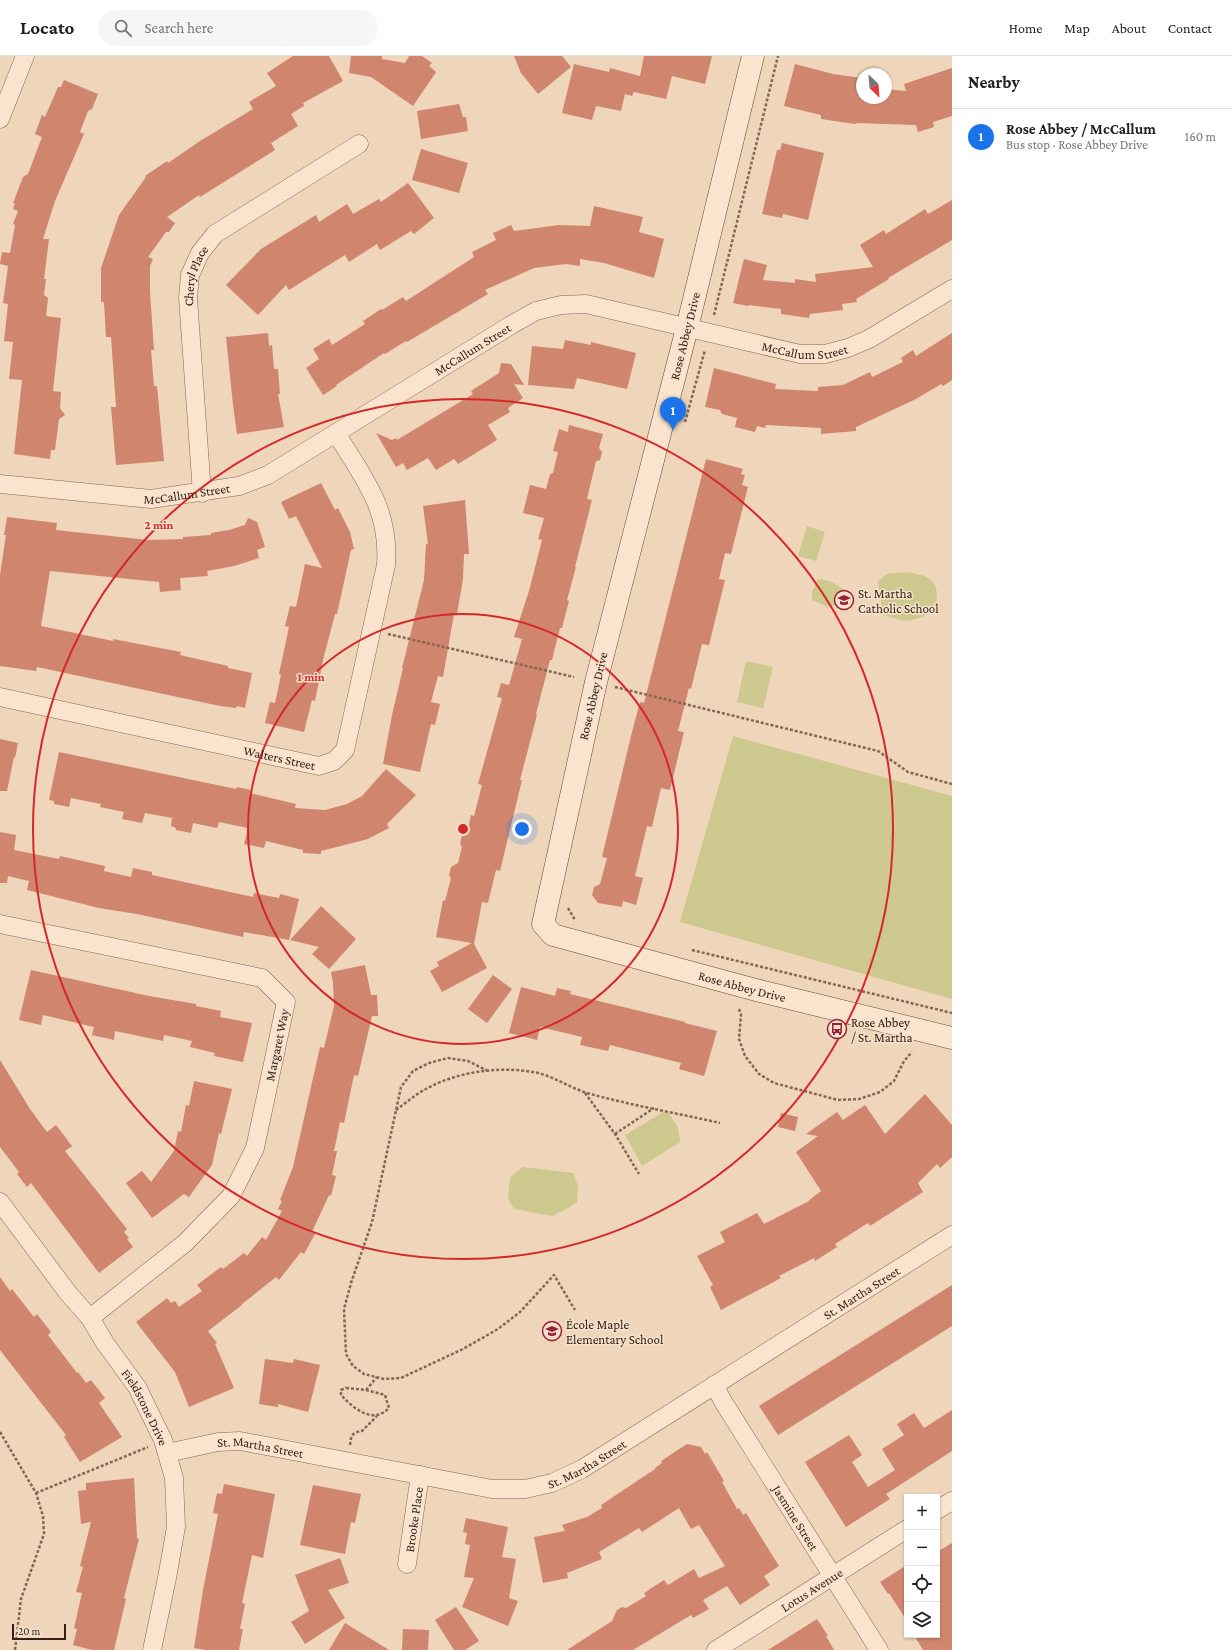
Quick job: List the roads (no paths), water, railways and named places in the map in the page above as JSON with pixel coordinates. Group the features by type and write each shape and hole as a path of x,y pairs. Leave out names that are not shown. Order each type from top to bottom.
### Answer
{"street":[{"path":"0,119 25,56"},
{"name":"Rose Abbey Drive","path":"753,56 687,328 596,682 543,924 553,935 756,990 952,1038"},
{"name":"Cheryl Place","path":"202,493 188,298 190,275 200,253 215,234 359,144"},
{"name":"McCallum Street","path":"0,484 150,499 202,493 238,486 268,475 511,325 536,311 561,305 586,304 800,354 825,354 848,348 869,339 952,289"},
{"name":"Walters Street","path":"0,698 319,766 334,761 345,750 386,565 388,546 386,529 374,496 336,433"},
{"name":"Margaret Way","path":"0,924 262,978 286,1002 255,1148 232,1196 186,1243 90,1318"},
{"name":"Fieldstone Drive","path":"0,1202 68,1293 90,1318 105,1343 137,1387 165,1447 174,1478 176,1527 152,1650"},
{"name":"St. Martha Street","path":"165,1447 240,1441 492,1489 525,1489 552,1483 582,1469 952,1235"},
{"name":"Jasmine Street","path":"714,1385 879,1650"},
{"name":"Brooke Place","path":"406,1564 420,1475"},
{"path":"940,1508 952,1500"},
{"name":"Lotus Avenue","path":"716,1650 905,1530"}],"place":[{"name":"Rose Abbey / McCallum","path":"673,430"},
{"name":"St. Martha Catholic School","path":"844,600"},
{"name":"Rose Abbey / St. Martha","path":"837,1029"},
{"name":"École Maple Elementary School","path":"552,1331"}]}
